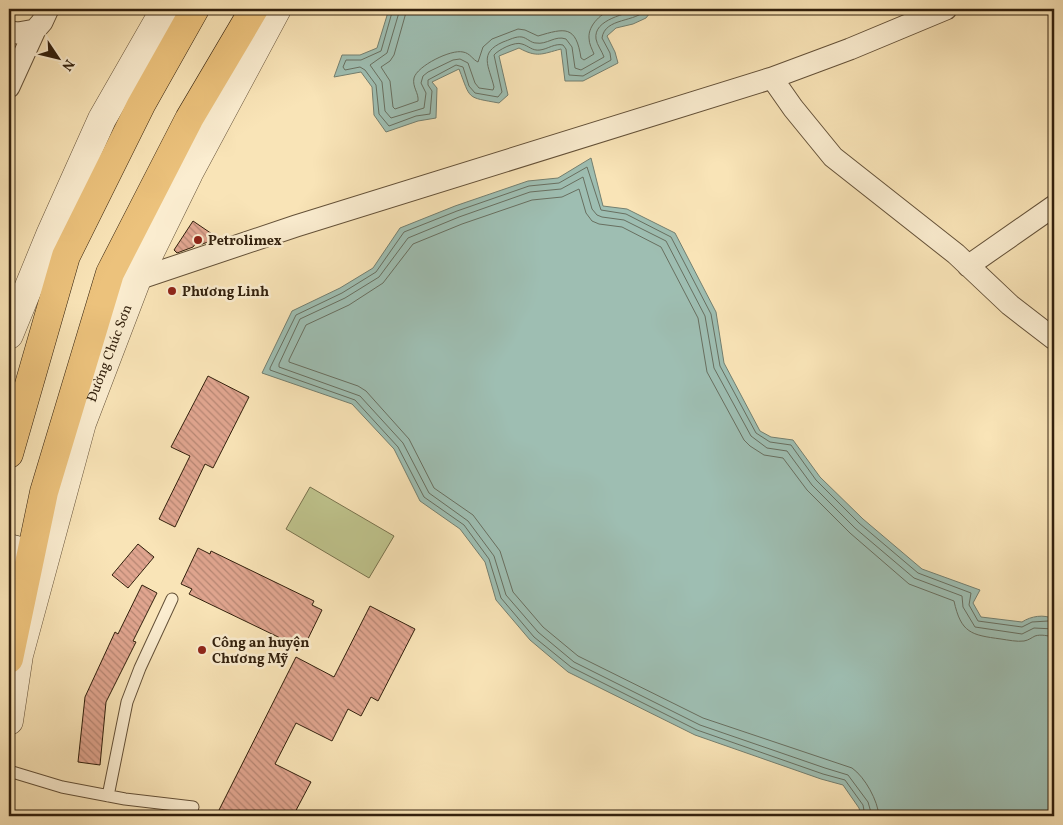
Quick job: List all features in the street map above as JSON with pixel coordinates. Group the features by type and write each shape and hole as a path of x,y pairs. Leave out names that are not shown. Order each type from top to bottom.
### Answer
{"highway":[{"path":"9,454 66,256 141,105 195,9"},
{"name":"Đường Chúc Sơn","path":"9,659 20,551 44,492 110,273 189,120 254,9"}],"street":[{"path":"9,86 35,30 42,22 48,9"},
{"path":"9,335 50,235 102,119 165,9"},
{"name":"Đường Chúc Sơn","path":"9,721 19,655 82,423 136,279 189,173 277,9"},
{"path":"105,290 296,226 772,78 850,50 944,9"},
{"path":"9,32 18,33 35,30"},
{"path":"772,78 793,108 833,157 956,254 1010,305 1054,339"},
{"path":"968,266 1054,206"}],"lane":[{"path":"108,796 127,702 140,668 172,599"},
{"path":"9,771 62,787 108,796 193,807"}],"green space":[{"path":"310,487 394,536 369,578 286,529"}],"water":[{"path":"389,9 653,9 646,18 633,24 616,28 607,36 618,63 583,81 565,81 561,49 544,54 535,54 519,48 499,56 508,95 499,103 481,100 471,95 459,69 432,82 437,88 436,118 418,121 386,132 374,115 372,87 361,72 334,77 342,55 360,55 377,48"},
{"path":"591,158 603,206 627,209 675,233 716,312 724,363 760,431 771,437 793,440 820,477 863,519 922,569 980,590 973,603 981,617 1022,622 1038,616 1054,619 1054,816 861,816 859,808 843,785 695,735 568,672 530,640 496,600 485,562 460,529 420,501 394,449 352,404 262,373 292,311 340,288 373,268 400,228 455,206 528,181 558,178"}],"building":[{"name":"Petrolimex","path":"193,221 218,238 200,245 196,243 193,247 177,253 174,250"},
{"path":"208,376 249,397 213,468 205,464 175,527 159,519 190,456 171,447"},
{"path":"138,544 154,557 128,588 112,575"},
{"path":"198,548 210,554 211,551 314,601 312,605 322,610 303,649 189,594 192,589 181,584"},
{"path":"142,585 157,593 133,641 136,642 106,702 100,765 78,762 85,697 115,632 118,634"},
{"path":"370,606 415,629 378,701 371,697 361,716 348,709 332,741 296,723 275,764 311,782 293,816 216,816 296,657 334,677"}],"place":[{"name":"Petrolimex","path":"198,240"},
{"name":"Phương Linh","path":"172,291"},
{"name":"Công an huyện Chương Mỹ","path":"202,650"}]}
